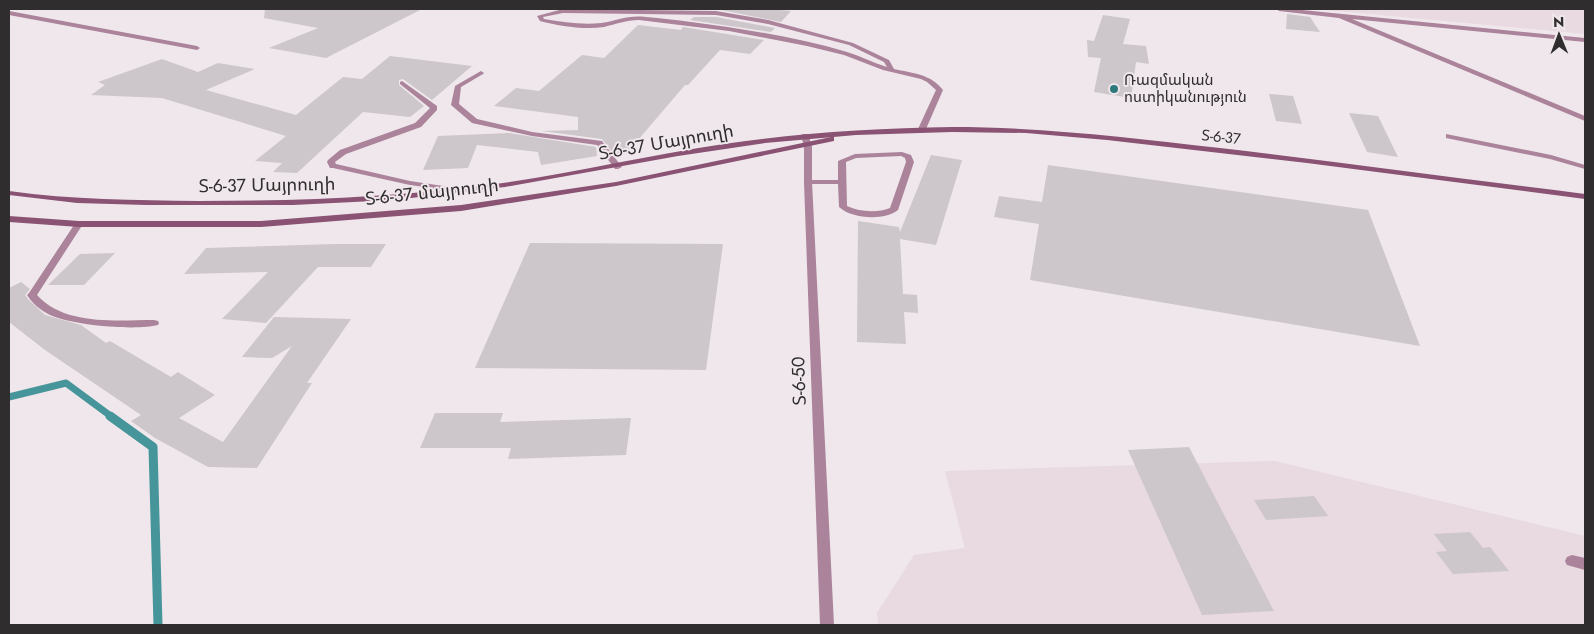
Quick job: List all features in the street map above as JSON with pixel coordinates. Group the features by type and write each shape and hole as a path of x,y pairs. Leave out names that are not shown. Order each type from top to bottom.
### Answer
{"main road":[{"name":"Տ-6-37","path":"852,134 922,129 1002,130 1108,138 1311,161 1585,197"},
{"name":"Տ-6-37 մայրուղի","path":"9,220 80,224 261,224 461,208 616,184 807,141 852,134"},
{"name":"Տ-6-37 Մայրուղի","path":"9,193 106,202 279,204 463,191 618,167 694,152 807,141"},
{"path":"461,208 463,191"}],"street":[{"path":"9,11 13,9"},
{"path":"1279,9 1585,40"},
{"path":"1336,9 1340,16 1585,119"},
{"path":"9,11 197,48"},
{"path":"892,70 887,60 851,44 768,22 716,13 562,11 540,16 542,20 590,26 632,18 710,26 797,41 848,55 892,70 929,79 940,90 922,129"},
{"path":"481,73 458,86 455,105 475,120 532,134 599,143 618,167"},
{"path":"402,84 434,108 418,125 343,152 331,162 333,166 410,183 463,191"},
{"path":"1449,136 1551,157 1585,167"},
{"name":"Տ-6-50","path":"807,141 827,625"},
{"path":"902,154 910,162 894,210 888,213 848,210 843,207 841,182 842,161 848,158 902,154"},
{"path":"808,182 841,182"},
{"path":"80,224 32,295 35,301 54,313 96,323 154,323"}],"shaded area":[{"path":"1315,9 1585,9 1585,34"},
{"path":"1275,461 1585,536 1585,625 878,625 877,613 914,555 965,548 945,471"}],"building":[{"path":"265,9 422,9 326,58 269,48 318,28 264,18"},
{"path":"716,9 769,9 791,11 781,22"},
{"path":"1287,14 1310,17 1320,32 1286,29"},
{"path":"1103,15 1130,19 1123,44 1146,46 1149,64 1136,62 1131,98 1094,92 1101,58 1088,57 1087,40 1094,41"},
{"path":"694,17 716,17 775,28 771,32 690,20"},
{"path":"638,25 681,30 683,27 764,40 750,54 720,50 688,85 685,85 626,154 612,152 602,139 542,131 578,130 578,117 494,106 516,88 539,91 582,55 604,58"},
{"path":"390,56 472,66 432,100 403,79 399,80 399,85 424,106 410,117 363,112 297,173 273,172 282,163 255,161 286,136 162,98 91,95 105,85 98,82 162,59 198,72 218,63 255,69 206,90 296,115 343,77 362,79"},
{"path":"1269,94 1293,96 1302,124 1276,121"},
{"path":"1349,113 1378,116 1398,157 1367,152"},
{"path":"509,133 596,147 597,156 541,165 538,152 477,145 468,168 423,170 438,136"},
{"path":"931,155 962,160 936,245 900,239 903,294 917,295 918,313 904,312 906,344 857,342 858,221 899,227 900,232"},
{"path":"1048,165 1368,210 1420,346 1030,280 1039,224 994,217 999,196 1042,202"},
{"path":"530,243 723,244 706,370 475,368"},
{"path":"386,244 371,267 318,267 266,323 222,319 268,272 184,274 206,248"},
{"path":"115,253 84,285 48,285 80,254"},
{"path":"21,282 30,289 25,295 45,315 81,325 106,343 110,341 171,377 178,372 215,395 179,418 223,442 292,346 272,358 242,357 274,317 351,319 307,383 312,383 257,468 208,467 155,438 131,421 141,415 45,350 9,322 9,288"},
{"path":"435,413 503,413 500,422 631,418 626,455 508,459 511,448 420,448"},
{"path":"1189,447 1274,611 1202,615 1128,450"},
{"path":"1314,496 1328,516 1266,520 1254,500"},
{"path":"1470,532 1483,548 1490,547 1509,571 1453,574 1436,552 1447,551 1434,534"}],"waterway":[{"path":"9,397 66,383 112,417"},
{"path":"110,416 153,447 158,625"}],"place":[{"name":"Ռազմական ոստիկանություն","path":"1114,89"}]}
